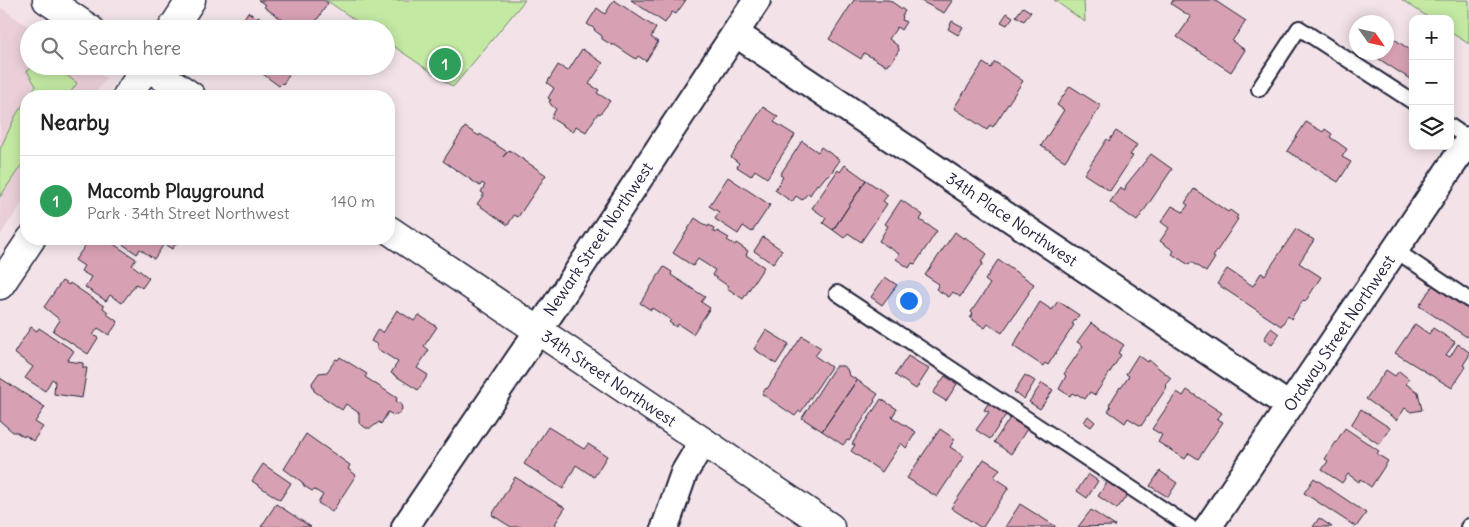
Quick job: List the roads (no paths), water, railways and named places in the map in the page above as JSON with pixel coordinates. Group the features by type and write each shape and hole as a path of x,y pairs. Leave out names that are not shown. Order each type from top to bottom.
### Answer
{"main road":[{"path":"47,0 77,20"},
{"path":"178,20 191,0"},
{"path":"131,90 141,75"},
{"path":"160,75 182,90"},
{"name":"34th Street Northwest","path":"395,234 830,527"},
{"path":"0,285 27,245"}],"street":[{"name":"Newark Street Northwest","path":"405,527 757,0"},
{"name":"34th Place Northwest","path":"735,33 1289,406"},
{"name":"Ordway Street Northwest","path":"1208,527 1469,139"},
{"path":"664,527 684,473 703,441"}],"lane":[{"path":"1259,89 1299,28 1409,99"},
{"path":"1454,129 1469,139"},
{"path":"1395,250 1469,300"},
{"path":"837,293 1190,527"}],"place":[{"name":"Macomb Playground","path":"445,64"}]}
